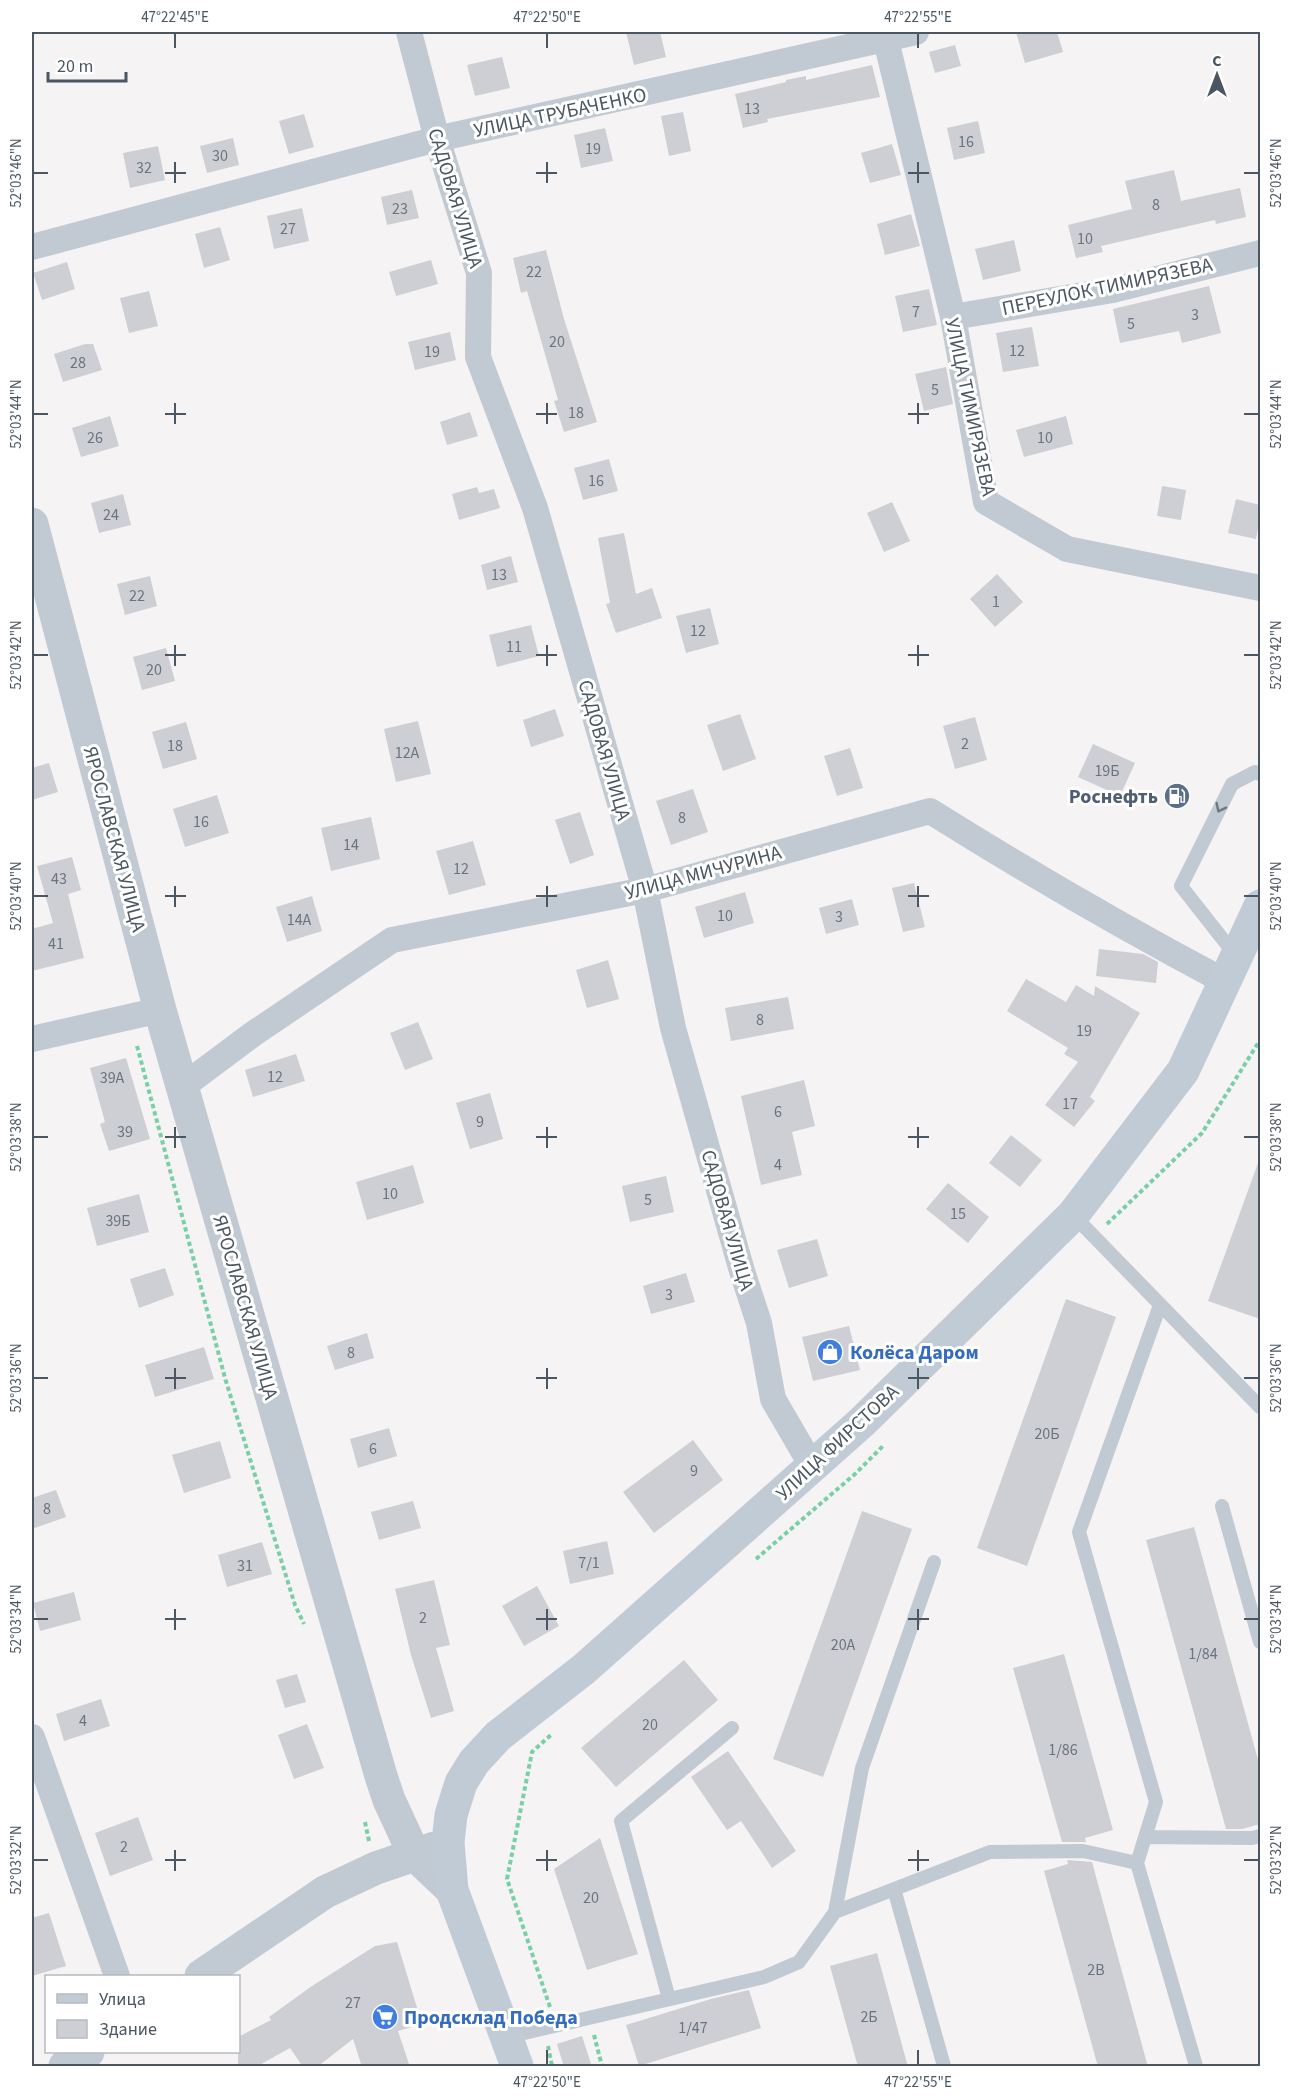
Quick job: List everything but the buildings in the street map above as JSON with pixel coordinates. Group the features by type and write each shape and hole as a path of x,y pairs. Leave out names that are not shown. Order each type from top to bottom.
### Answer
{"main road":[{"name":"УЛИЦА ФИРСТОВА","path":"452,1890 448,1842 451,1815 460,1783 474,1762 498,1736 584,1670 1083,1226 1184,1071 1240,960 1260,906"},
{"name":"ЯРОСЛАВСКАЯ УЛИЦА","path":"452,1890 512,2052"}],"street":[{"name":"САДОВАЯ УЛИЦА","path":"409,32 437,139 479,273 478,357 535,508 645,890 673,1028 759,1323 773,1399 812,1466"},
{"name":"УЛИЦА ТРУБАЧЕНКО","path":"32,247 437,139 885,36 916,32"},
{"name":"УЛИЦА ТИМИРЯЗЕВА","path":"885,36 953,317 986,502 1067,549 1260,588"},
{"name":"ПЕРЕУЛОК ТИМИРЯЗЕВА","path":"953,317 1113,290 1260,253"},
{"name":"ЯРОСЛАВСКАЯ УЛИЦА","path":"32,524 160,1010 381,1776 389,1800 414,1854 452,1890"},
{"name":"УЛИЦА МИЧУРИНА","path":"182,1087 253,1034 392,940 645,890 930,811 1015,864 1151,942 1240,960"},
{"path":"32,1039 160,1010"},
{"path":"32,1737 116,1975"},
{"path":"204,1975 326,1893 376,1868 448,1842"},
{"path":"64,2067 86,2053"}],"lane":[{"path":"1240,960 1181,886 1232,784 1255,772 1260,774"},
{"path":"1083,1226 1260,1407"},
{"path":"1161,1305 1079,1532 1156,1802 1137,1863 1196,2067"},
{"path":"1222,1506 1260,1642"},
{"path":"512,2052 589,2018 764,1977 799,1962 835,1912 862,1767 934,1562"},
{"path":"669,1999 621,1821 732,1728"},
{"path":"1145,1837 1252,1838 1260,1836"},
{"path":"835,1912 990,1852 1083,1851 1137,1863"},
{"path":"894,1888 944,2067"}],"path":[{"path":"1083,1226 1203,1133 1260,1040"},
{"path":"747,1566 855,1474 888,1441"},
{"path":"559,1729 532,1752 507,1879 549,2007 584,2003 602,2067"}],"place":[{"name":"Роснефть","path":"1177,796"},
{"name":"Колёса Даром","path":"830,1352"},
{"name":"Продсклад Победа","path":"385,2017"}]}
